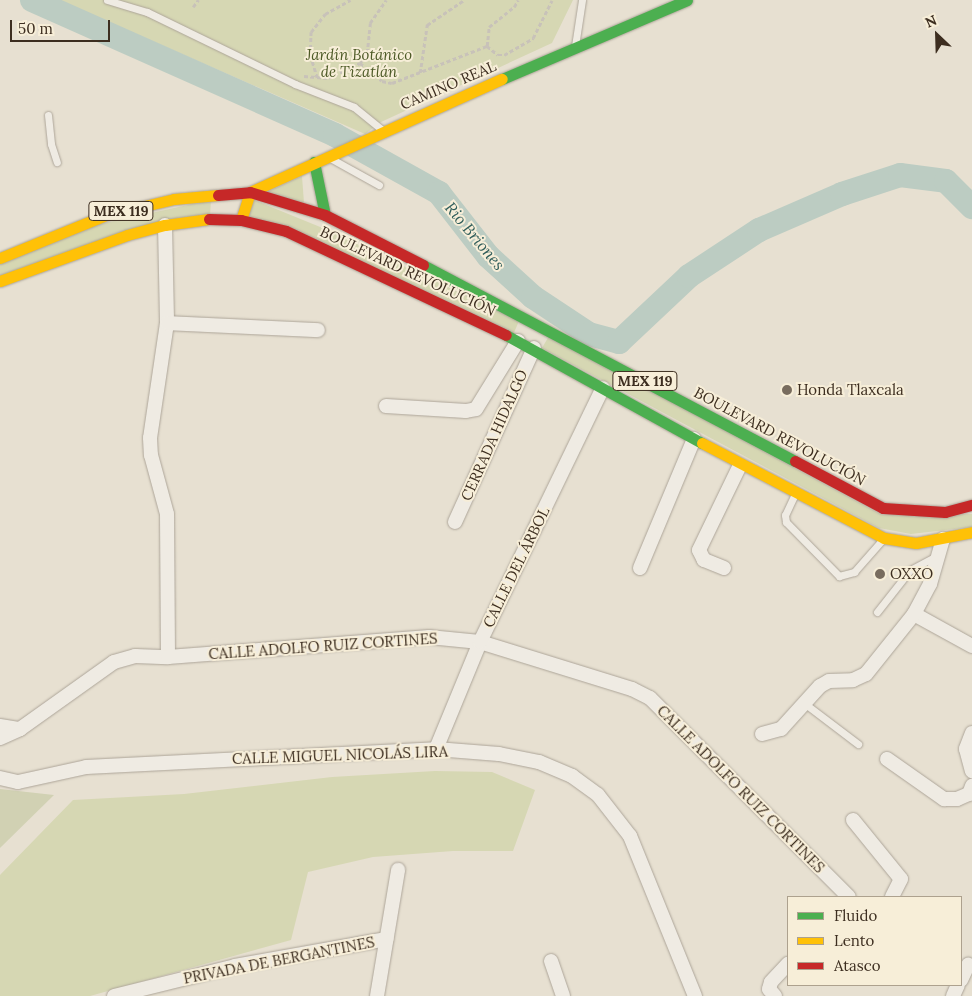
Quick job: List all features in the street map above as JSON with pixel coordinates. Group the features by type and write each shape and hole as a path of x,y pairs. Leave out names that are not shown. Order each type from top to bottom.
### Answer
{"main road":[{"name":"CAMINO REAL","path":"250,192 380,131 575,46 687,0"},
{"path":"314,162 325,215"},
{"path":"241,220 250,192"},
{"name":"BOULEVARD REVOLUCIÓN","path":"0,258 62,228 140,206 174,199 250,192 325,215 594,353 883,508 909,512 945,512 972,505"},
{"name":"BOULEVARD REVOLUCIÓN","path":"0,281 128,235 165,225 211,219 241,220 294,234 534,348 740,465 884,538 916,543 972,532"}],"street":[{"path":"165,225 168,323 150,438 151,455 168,514 168,656"},
{"path":"168,323 318,330"},
{"name":"CERRADA HIDALGO","path":"386,406 466,411 476,409 518,341"},
{"name":"CERRADA HIDALGO","path":"455,522 534,348"},
{"name":"CALLE DEL ÁRBOL","path":"436,749 480,642 603,388"},
{"path":"640,568 694,439"},
{"path":"724,568 704,560 699,550 740,465"},
{"path":"762,734 782,729 820,686 829,682 853,680 866,674 914,614 940,553 943,539"},
{"path":"914,614 972,646"},
{"name":"CALLE ADOLFO RUIZ CORTINES","path":"0,738 20,729 114,662 135,656 168,656 429,637 480,642 632,689 650,698 848,896"},
{"path":"0,726 20,729"},
{"path":"972,734 966,749 972,771"},
{"name":"CALLE MIGUEL NICOLÁS LIRA","path":"0,778 18,782 86,767 436,749 499,754 539,762 572,776 598,795 630,836 695,996"},
{"path":"887,759 944,799 957,799 969,794 972,786"},
{"path":"854,820 902,879 893,896"},
{"name":"PRIVADA DE BERGANTINES","path":"377,996 398,870"},
{"name":"PRIVADA DE BERGANTINES","path":"114,996 235,966 387,939"},
{"path":"552,961 562,996"},
{"path":"775,996 769,989 771,982 787,965"},
{"path":"962,978 967,965"}],"lane":[{"path":"106,0 147,12 295,84 354,107 380,131"},
{"path":"575,46 582,0"},
{"path":"48,115 51,144 57,162"},
{"path":"332,153 379,185"},
{"path":"795,493 785,515 786,522 839,576 854,572 884,538"},
{"path":"877,612 910,570 940,553"},
{"path":"804,703 858,744"}],"path":[{"path":"193,7 198,0"},
{"path":"317,78 310,55 310,32 325,14 350,0"},
{"path":"299,77 328,78 360,63 367,53 370,23 386,0"},
{"path":"420,73 427,25 464,0"},
{"path":"487,46 489,27 514,7 518,0"},
{"path":"487,46 502,56 523,47 537,33 552,0"},
{"path":"360,63 386,83 420,73 487,46"}],"green space":[{"name":"Jardín Botánico de Tizatlán","path":"58,0 573,0 552,43 381,122 365,134"},
{"path":"302,176 304,203 267,192"},
{"path":"211,200 210,216 0,278 0,262 100,224"},
{"path":"254,200 330,231 519,321 513,335 248,217"},
{"path":"549,336 882,515 972,514 972,527 911,534 879,528 542,348"},
{"path":"435,771 492,772 535,790 513,851 453,851 373,857 308,872 291,940 90,996 0,996 0,875 73,800 184,794 332,777"},
{"path":"0,789 54,795 0,848"}],"waterway":[{"name":"Rio Briones","path":"32,0 335,135 439,193 488,256 533,297 589,334 619,342 689,276 759,230 842,194 900,175 946,181 972,207"}],"traffic: fast":[{"path":"502,79 687,0"},
{"path":"314,162 325,215"},
{"path":"423,265 795,461"},
{"path":"506,335 702,443"}],"traffic: slow":[{"path":"241,220 250,192 502,79"},
{"path":"0,258 106,215 174,199 218,195"},
{"path":"0,281 127,235 165,225 209,219"},
{"path":"702,443 884,538 916,543 972,532"}],"traffic: jam":[{"path":"218,195 250,192 325,215 423,265"},
{"path":"209,219 241,220 286,231 506,335"},
{"path":"795,461 883,508 945,512 972,505"}],"place":[{"name":"Honda Tlaxcala","path":"787,390"},
{"name":"OXXO","path":"880,574"}]}
